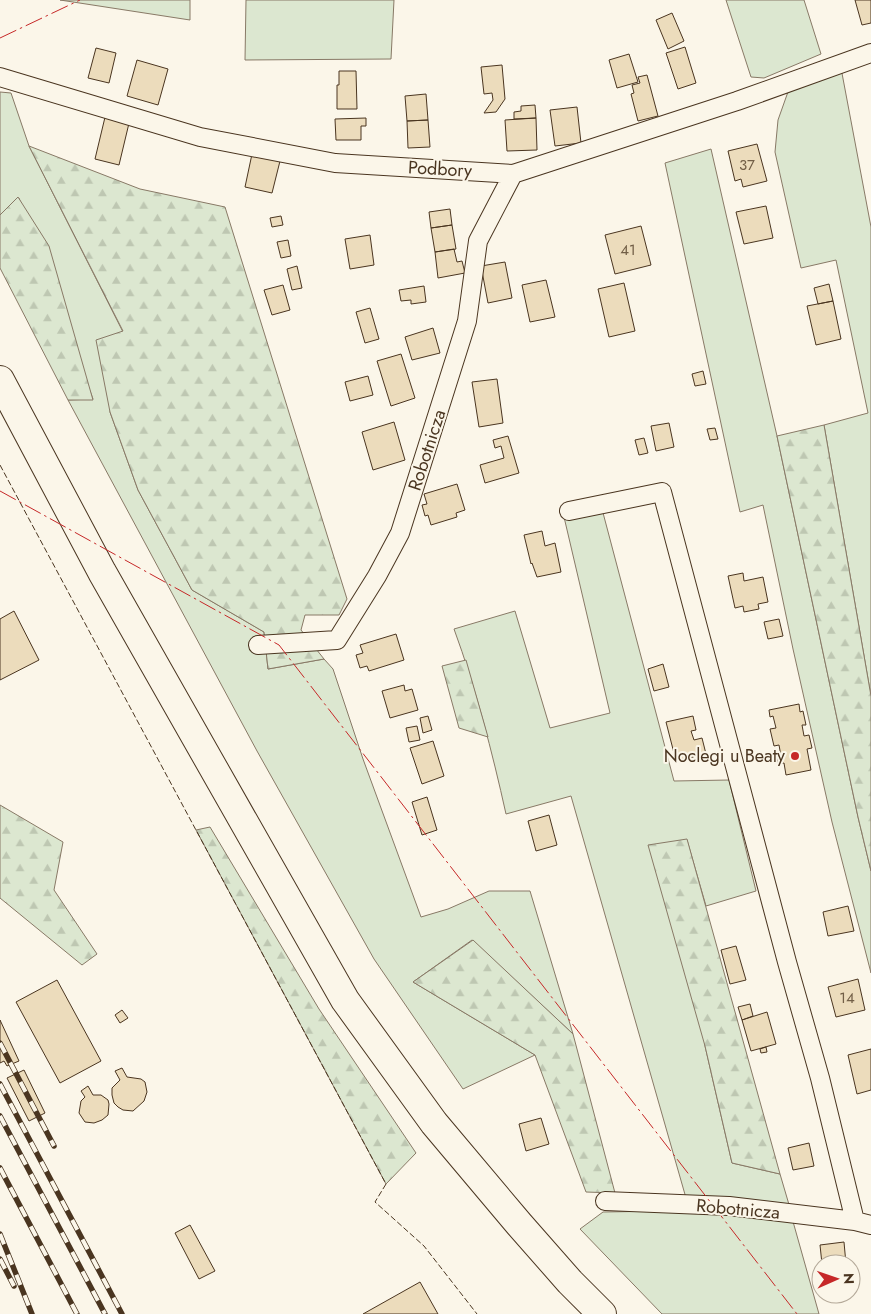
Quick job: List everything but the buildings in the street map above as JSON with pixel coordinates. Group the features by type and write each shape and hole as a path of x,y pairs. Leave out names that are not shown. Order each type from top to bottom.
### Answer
{"main road":[{"path":"0,380 102,572 345,1000 434,1123 518,1224 570,1282 602,1314"}],"street":[{"name":"Podbory","path":"0,77 200,137 335,163 513,174 737,101 871,53"},
{"name":"Robotnicza","path":"258,645 338,640 377,576 400,533 467,321 478,241 513,174"},
{"path":"569,511 662,492 787,962 863,1223"},
{"name":"Robotnicza","path":"605,1201 729,1206 863,1223"}],"green space":[{"path":"60,0 190,0 190,20"},
{"path":"246,0 394,0 391,59 245,60"},
{"path":"726,0 804,0 821,54 764,78 751,77"},
{"path":"841,68 871,227 871,696 824,425 868,413 836,260 801,268 775,152 778,120 789,89"},
{"path":"0,92 11,93 29,146 123,332 110,412 138,490 192,590 264,632 268,669 324,659 333,669 363,759 421,917 448,909 489,891 530,891 573,1034 472,940 413,982 535,1055 463,1089 374,959 257,751 68,400 93,399 19,198 0,215"},
{"path":"29,146 140,189 225,207 347,599 339,615 305,615 301,630 324,659 268,669 264,632 192,590 138,490 110,412 96,340 123,331"},
{"path":"711,149 777,436 871,871 871,973 832,822 763,505 740,512 665,163"},
{"path":"18,197 49,246 93,400 68,400 0,268 0,215"},
{"path":"824,425 871,696 871,871 777,436"},
{"path":"602,509 674,781 729,780 756,891 706,906 687,840 705,1046 732,1163 780,1174 790,1208 686,1198 571,796 506,814 483,720 454,629 515,611 550,728 610,713 564,517"},
{"path":"466,660 488,737 459,728 442,666"},
{"path":"0,805 63,842 54,890 97,954 82,965 0,898"},
{"path":"210,827 319,1009 416,1153 386,1184 196,830"},
{"path":"687,839 780,1174 732,1163 705,1046 648,845"},
{"path":"473,940 573,1034 615,1193 586,1192 535,1055 413,982"},
{"path":"728,1210 792,1218 811,1286 811,1304 816,1304 819,1314 662,1314 580,1229 603,1212"}],"railway":[{"path":"0,1043 54,1146"},
{"path":"0,1084 122,1314"},
{"path":"0,1116 105,1314"},
{"path":"0,1168 77,1314"},
{"path":"0,1234 32,1314"},
{"path":"0,1259 14,1286"}],"fence":[{"path":"0,465 386,1184 375,1202 424,1246 477,1314"}],"power":[{"path":"0,38 80,0"},
{"path":"0,491 279,645 797,1314"}],"place":[{"name":"Noclegi u Beaty","path":"795,756"}]}
